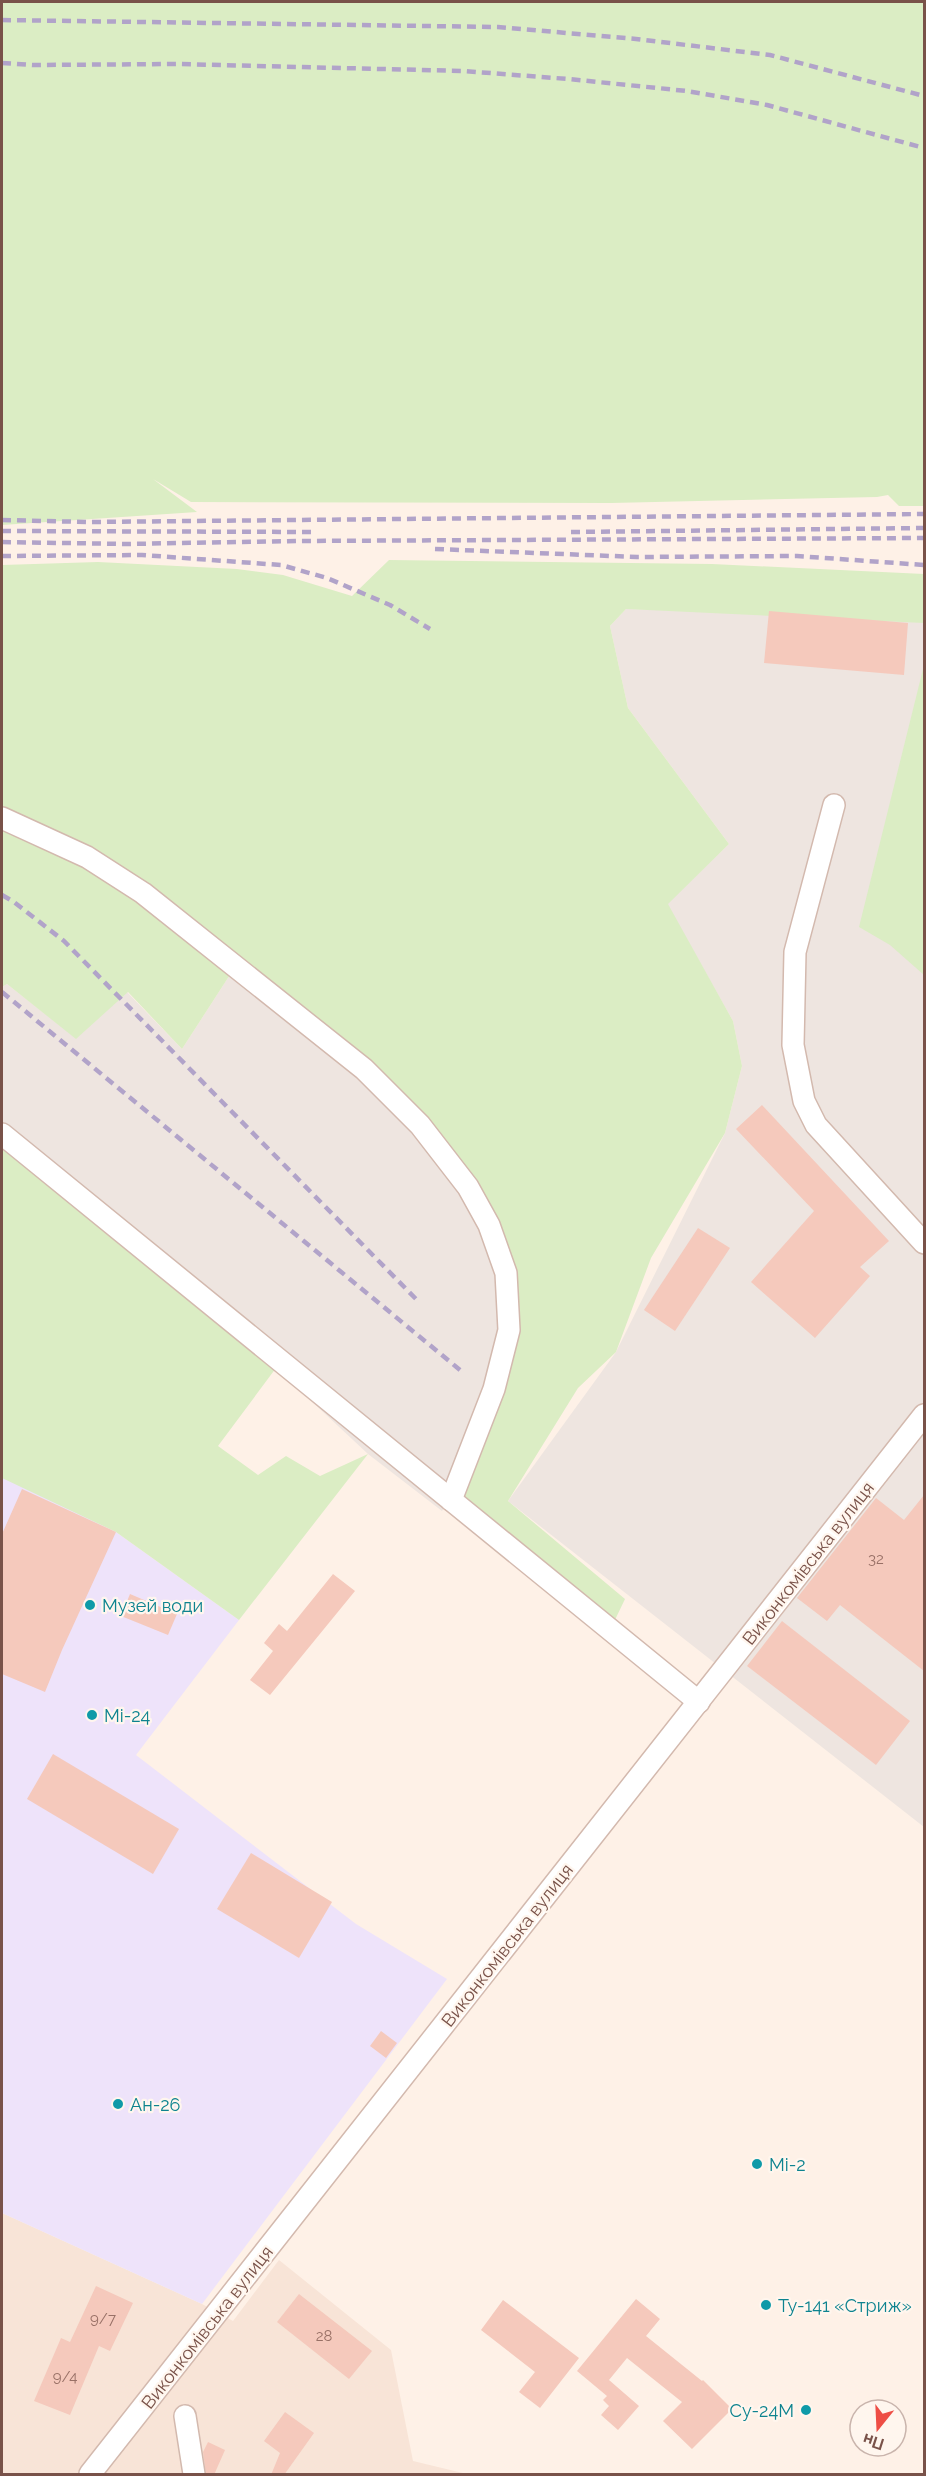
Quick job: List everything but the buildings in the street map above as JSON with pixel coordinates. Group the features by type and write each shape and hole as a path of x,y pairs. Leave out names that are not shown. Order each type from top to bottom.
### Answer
{"street":[{"path":"834,804 795,952 794,1045 804,1101 816,1125 924,1243"},
{"path":"2,818 87,857 143,893 364,1069 420,1125 468,1187 489,1225 506,1273 509,1330 494,1389 451,1500"},
{"path":"2,1134 699,1702"},
{"name":"Виконкомівська вулиця","path":"90,2475 924,1415"},
{"path":"185,2416 194,2475"}],"shaded area":[{"path":"626,609 924,615 924,1827 508,1501 616,1352 725,1133 742,1066 733,1021 667,904 729,844 628,708 610,626"},
{"path":"235,967 337,1048 468,1187 507,1290 489,1388 453,1494 442,1511 368,1454 276,1368 2,1144 2,987 7,984 76,1038 127,992 182,1049"},
{"path":"2,1476 116,1532 239,1620 136,1755 356,1924 447,1979 202,2304 2,2213"},
{"path":"2,2213 202,2304 233,2321 279,2260 391,2350 413,2461 467,2474 2,2474"}],"green space":[{"path":"2,2 924,2 924,506 899,506 888,495 611,503 191,502 153,479 197,512 2,525"},
{"path":"389,560 712,564 924,574 924,623 626,609 610,626 628,708 729,844 668,904 733,1021 742,1066 725,1133 651,1258 616,1352 578,1388 508,1501 625,1599 613,1624 451,1500 494,1389 507,1290 492,1234 381,1086 235,967 182,1049 128,992 76,1039 7,984 2,987 2,565 98,562 237,569 283,575 352,596"},
{"path":"924,665 924,975 890,945 859,927"},
{"path":"2,1144 276,1368 218,1446 258,1475 286,1456 320,1476 368,1454 239,1620 116,1532 2,1478"}],"railway":[{"path":"2,20 498,27 636,39 770,55 924,96"},
{"path":"2,63 33,65 178,64 463,71 568,79 687,91 767,105 924,148"},
{"path":"2,520 88,522 924,514"},
{"path":"571,532 924,528"},
{"path":"2,531 316,532"},
{"path":"2,542 125,544 924,538"},
{"path":"435,549 637,557 797,556 924,565"},
{"path":"2,556 142,555 281,565 327,578 390,605 430,629"},
{"path":"2,895 64,941 416,1299"},
{"path":"2,992 460,1370"}],"place":[{"name":"Музей води","path":"90,1605"},
{"name":"Мі-24","path":"92,1715"},
{"name":"Ан-26","path":"118,2104"},
{"name":"Мі-2","path":"757,2164"},
{"name":"Ту-141 «Стриж»","path":"766,2305"},
{"name":"Су-24М","path":"806,2410"}]}
